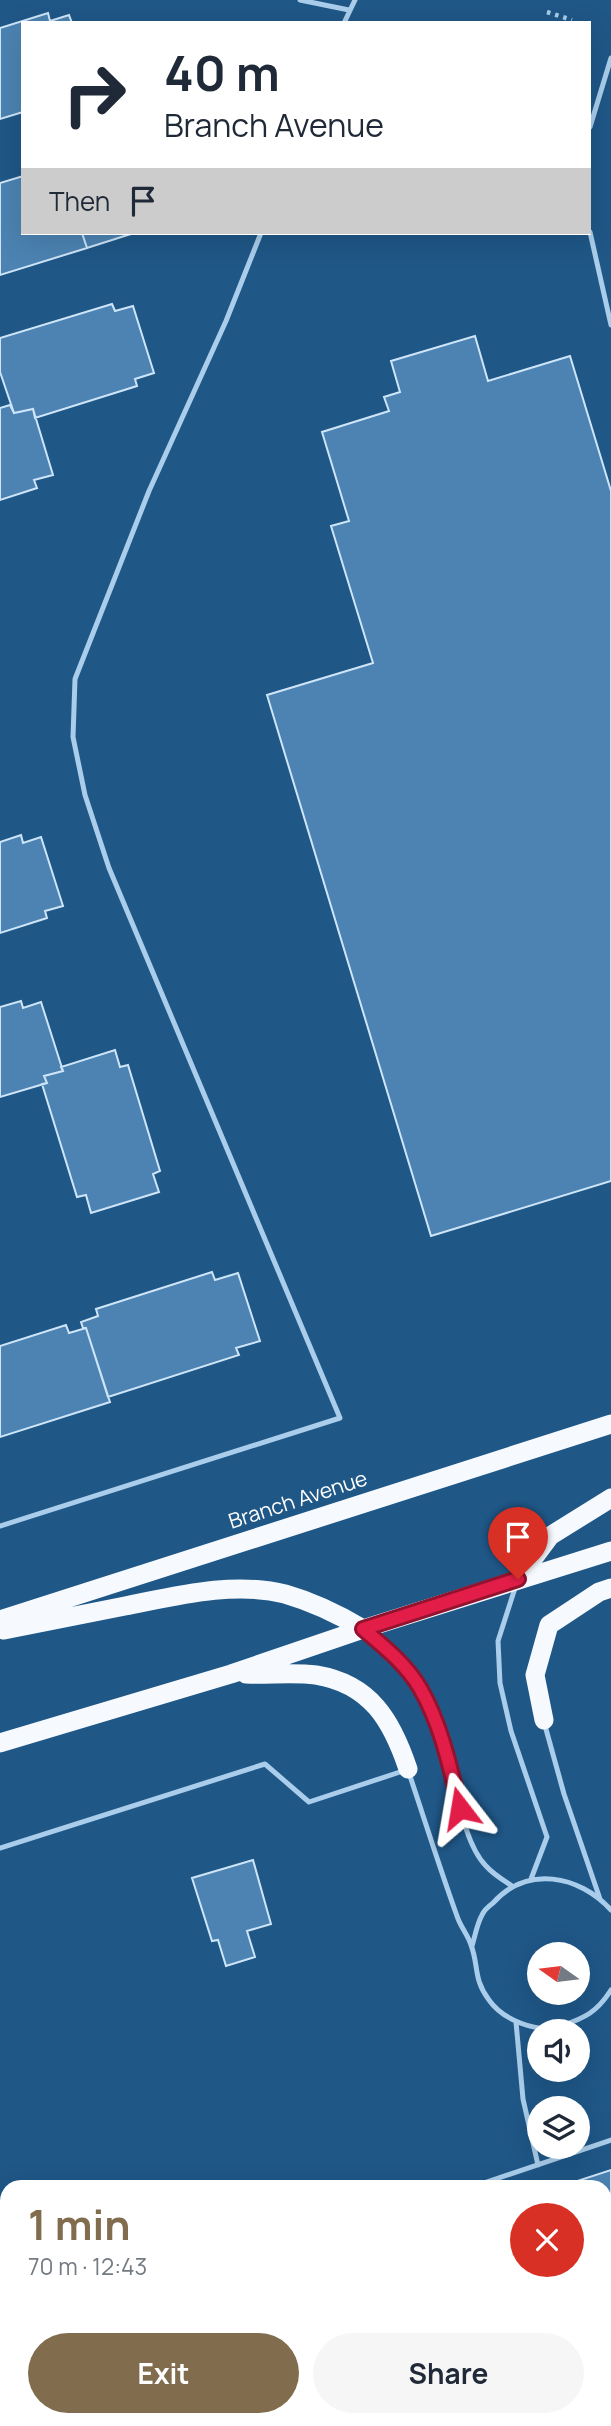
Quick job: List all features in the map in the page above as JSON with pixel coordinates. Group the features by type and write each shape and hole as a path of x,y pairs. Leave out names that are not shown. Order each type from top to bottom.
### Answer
{"highway":[{"name":"Branch Avenue","path":"0,1620 611,1424"},
{"path":"518,1579 550,1536 611,1499"},
{"path":"0,1743 231,1674 363,1629 611,1551"},
{"path":"544,1720 535,1675 549,1625 611,1587"},
{"path":"0,1630 219,1590 283,1594 328,1608 363,1629"},
{"path":"231,1674 317,1675 356,1688 381,1709 401,1746 408,1769"}],"lane":[{"path":"300,0 349,10"},
{"path":"346,21 355,0"},
{"path":"591,124 611,58"},
{"path":"0,1527 340,1418 109,868 85,795 73,737 75,679 149,491 226,321 260,235"},
{"path":"591,235 611,325"},
{"path":"518,1579 498,1641 500,1683 512,1731 547,1837 531,1879"},
{"path":"363,1629 393,1654 420,1687 444,1743 473,1845 485,1866 512,1886"},
{"path":"544,1720 564,1794 600,1899"},
{"path":"0,1848 265,1764 309,1802 408,1769 458,1920 472,1946 477,1982 490,2003 516,2022 541,2028 555,2028 585,2018 602,2004 611,1990"},
{"path":"472,1946 482,1914 501,1893 531,1879 557,1878 574,1882 611,1909"},
{"path":"516,2022 523,2099 538,2165"},
{"path":"493,2180 611,2140"}],"path":[{"path":"547,12 572,20"}],"building":[{"path":"48,13 50,21 22,21"},
{"path":"69,15 71,21 50,21"},
{"path":"21,21 21,113 0,119 0,28"},
{"path":"21,177 21,235 83,235 87,248 0,275 0,183"},
{"path":"83,235 128,235 87,248"},
{"path":"112,304 115,311 133,306 154,373 135,379 137,386 35,418 33,409 14,413 0,372 0,338"},
{"path":"475,336 488,381 570,356 611,491 611,1181 431,1236 267,695 373,663 331,526 349,521 322,432 389,411 384,397 400,392 391,361"},
{"path":"10,405 14,413 33,409 53,475 34,480 37,488 0,500 0,408"},
{"path":"21,835 23,843 41,837 63,906 45,911 47,918 0,933 0,842"},
{"path":"21,1001 23,1008 41,1002 63,1071 44,1076 47,1083 0,1097 0,1007"},
{"path":"115,1050 120,1067 128,1065 160,1171 153,1174 159,1192 91,1213 86,1195 77,1197 42,1084 47,1083 44,1076 63,1071 61,1067"},
{"path":"212,1272 215,1280 238,1273 260,1341 236,1348 239,1355 108,1397 86,1328 83,1328 81,1322 98,1316 96,1309"},
{"path":"66,1325 69,1333 86,1328 110,1402 0,1437 0,1346"},
{"path":"253,1860 271,1924 247,1931 255,1957 226,1966 218,1940 212,1941 192,1878"},
{"path":"611,2170 611,2180 580,2180"}],"route":[{"path":"460,1808 444,1743 420,1687 393,1654 363,1629 518,1579"}]}
